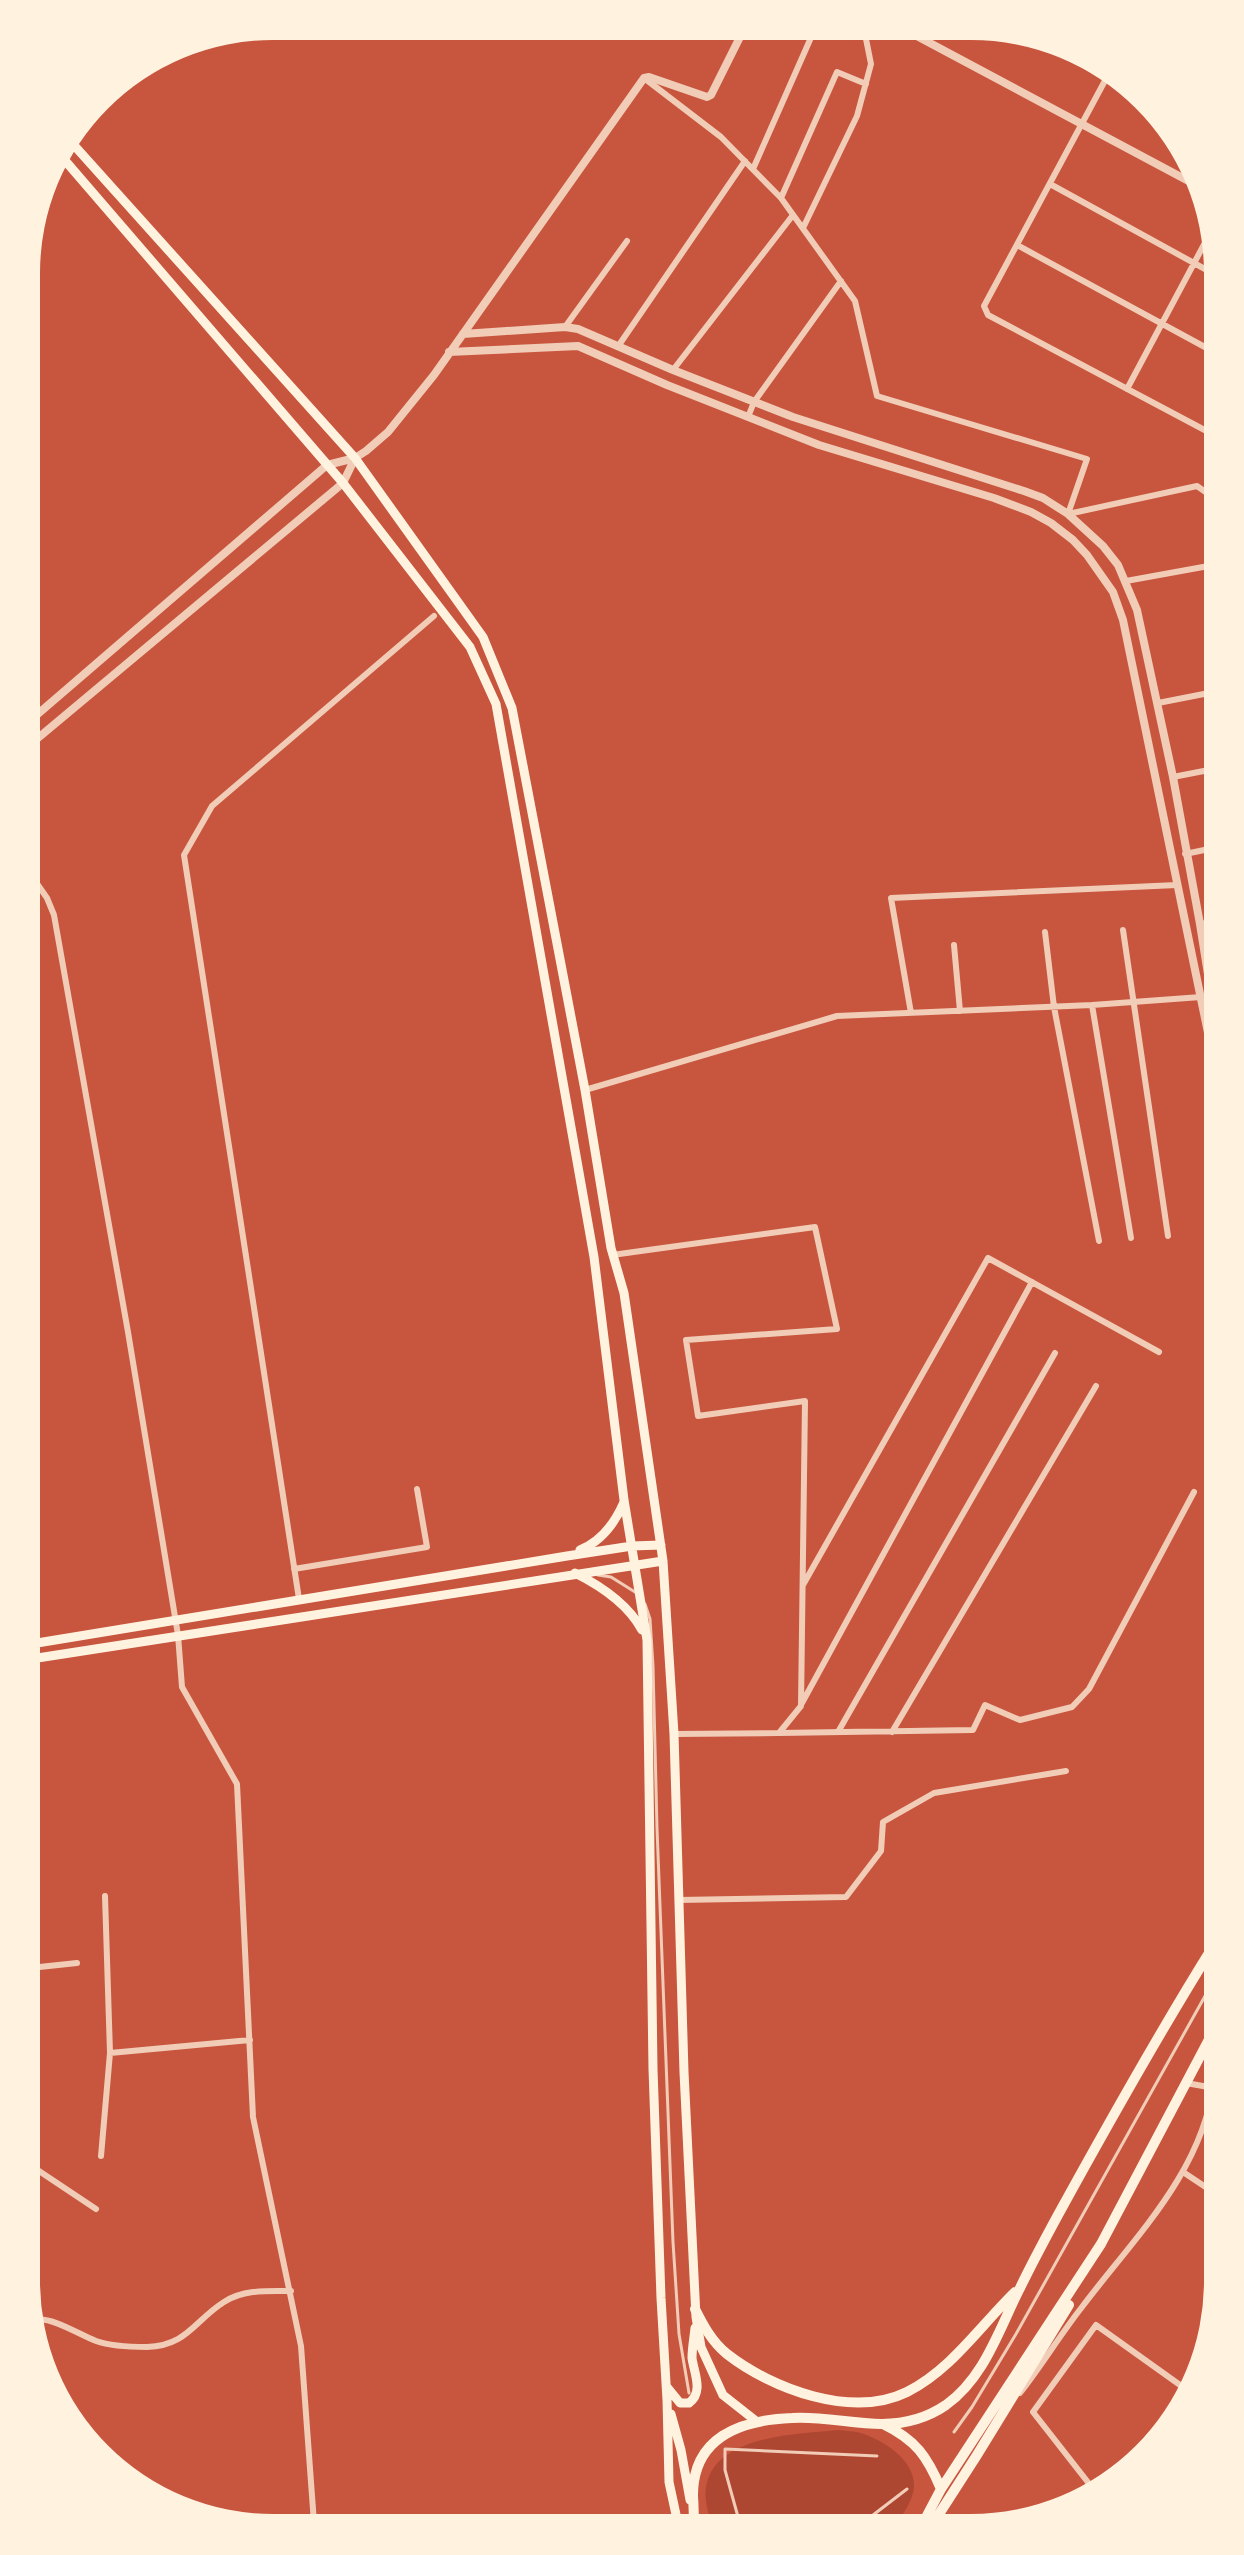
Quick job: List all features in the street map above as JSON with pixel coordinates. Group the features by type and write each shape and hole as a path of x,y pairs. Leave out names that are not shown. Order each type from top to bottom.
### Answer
{"highway":[{"path":"695,2514 693,2480 697,2464 704,2452 711,2444 756,2421 794,2417 882,2424 924,2418 956,2397 971,2380 996,2342 1019,2288 1140,2069 1204,1962"},
{"path":"939,2514 1085,2277 1204,2050"},
{"path":"928,2514 941,2489 1101,2244"},
{"path":"695,2313 726,2353 764,2377 820,2399 870,2402 905,2393 928,2379 968,2345 1019,2288"},
{"path":"882,2424 900,2432 928,2459 941,2489"}],"main road":[{"path":"77,149 355,458 483,637 512,708 585,1090 612,1255 624,1293 663,1561 674,1734 695,2313 692,2356 698,2390 689,2403 680,2403 667,2387"},
{"path":"68,164 343,483 470,647 496,704 594,1257 624,1500 647,1640 653,2069 669,2482 676,2514"},
{"path":"567,1556 591,1546 615,1522 624,1500"},
{"path":"40,1642 567,1556 632,1546 661,1545"},
{"path":"40,1658 663,1561"},
{"path":"574,1573 596,1583 635,1617 647,1640"},
{"path":"695,2313 701,2347 723,2396 756,2421"},
{"path":"667,2400 681,2450 693,2514"}],"street":[{"path":"40,712 327,465 355,458 388,432 463,334 644,78 649,77 707,98 711,95 738,40"},
{"path":"753,169 810,40"},
{"path":"803,228 857,116 871,64 866,40"},
{"path":"925,40 1184,178"},
{"path":"781,198 837,72 866,84"},
{"path":"644,78 721,137 781,198 794,215 855,301 877,396 1087,459 1068,514"},
{"path":"1104,83 984,306 985,311 988,315 1204,430"},
{"path":"619,345 745,161"},
{"path":"1050,184 1204,268"},
{"path":"673,370 794,215"},
{"path":"565,327 627,241"},
{"path":"1017,245 1204,347"},
{"path":"1127,389 1202,248"},
{"path":"748,417 754,402 841,281"},
{"path":"463,334 565,327 591,332 673,370 754,402 804,421 1024,490 1043,498 1068,514 1103,546 1118,565 1137,610 1173,777 1185,854 1204,949"},
{"path":"449,352 578,346 819,445 974,491 1031,512 1058,529 1087,555 1113,592 1123,620 1177,885 1204,988"},
{"path":"40,736 343,483 355,458"},
{"path":"1068,514 1197,486 1204,491"},
{"path":"1126,581 1204,567"},
{"path":"299,1599 184,855 212,806 434,616"},
{"path":"1158,703 1204,694"},
{"path":"1173,777 1204,771"},
{"path":"1185,854 1204,850"},
{"path":"911,1013 891,898 1177,885"},
{"path":"40,888 54,915 126,1320 178,1635 182,1687 237,1784 253,2117 301,2346 313,2514"},
{"path":"1200,924 1204,923"},
{"path":"1123,930 1168,1236"},
{"path":"1046,932 1054,1007 1099,1241"},
{"path":"954,945 960,1011"},
{"path":"585,1090 837,1016 1204,1000"},
{"path":"1092,1005 1131,1238"},
{"path":"612,1255 815,1227 837,1329 686,1340 698,1416 805,1401 801,1706"},
{"path":"802,1586 988,1258 1159,1352"},
{"path":"779,1733 801,1706 1032,1282"},
{"path":"838,1732 1055,1353"},
{"path":"892,1732 1096,1386"},
{"path":"294,1569 427,1547 417,1489"},
{"path":"674,1734 973,1730 985,1705 1020,1720 1072,1707 1089,1689 1194,1492"},
{"path":"679,1900 846,1897 881,1851 883,1822 903,1810 934,1793 1066,1771"},
{"path":"101,2156 110,2053 105,1896"},
{"path":"40,1967 77,1963"},
{"path":"110,2053 249,2040"},
{"path":"1186,2083 1204,2085"},
{"path":"998,2421 1048,2358 1080,2309 1175,2188 1200,2135 1204,2120"},
{"path":"40,2172 96,2209"},
{"path":"1183,2172 1204,2186"},
{"path":"44,2321 99,2342 147,2347 167,2344 184,2337 223,2302 234,2296 246,2292 291,2291"},
{"path":"1088,2482 1033,2412 1096,2325 1180,2385"}],"lane":[{"path":"40,1662 559,1578 597,1574 611,1577 642,1598 650,1619 676,2302 689,2393"},
{"path":"954,2432 972,2407 1016,2334 1204,1998"},
{"path":"737,2514 725,2470 725,2449 877,2456"},
{"path":"874,2514 907,2489"}],"shaded area":[{"path":"838,2430 858,2432 891,2448 907,2465 914,2485 912,2496 903,2514 709,2514 706,2498 707,2483 714,2467 727,2455 743,2446 762,2440"}]}
